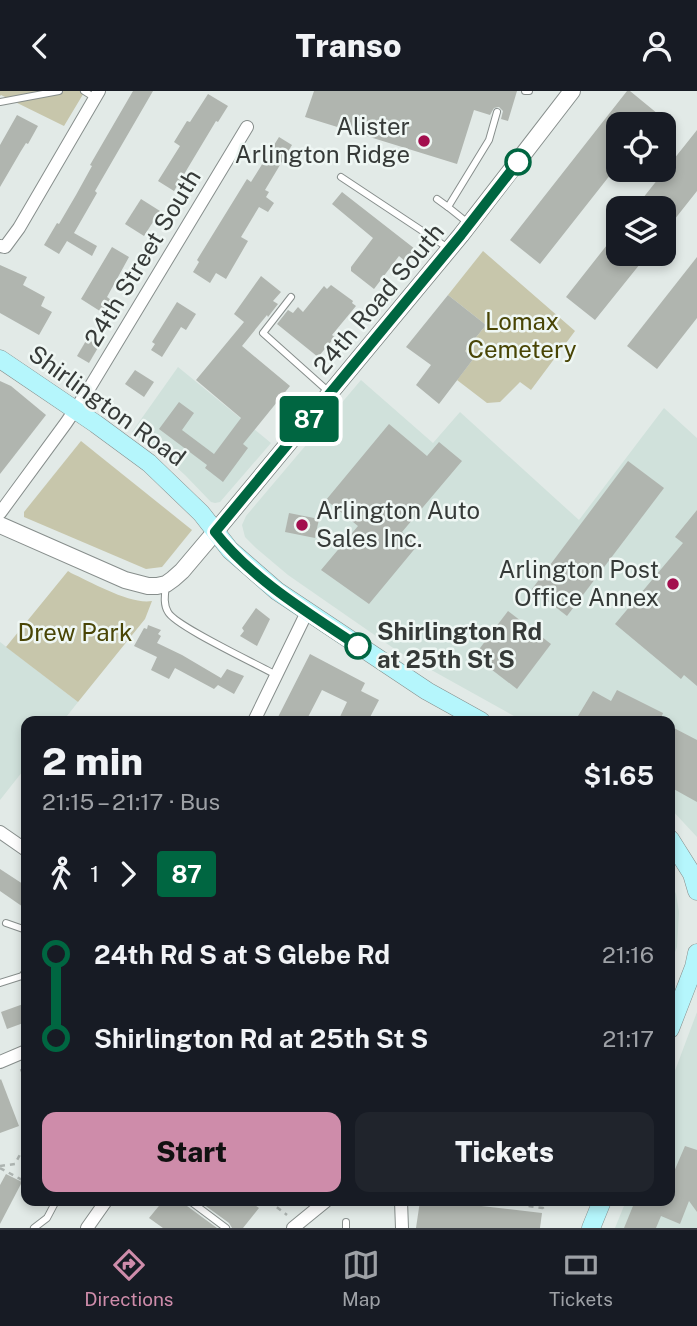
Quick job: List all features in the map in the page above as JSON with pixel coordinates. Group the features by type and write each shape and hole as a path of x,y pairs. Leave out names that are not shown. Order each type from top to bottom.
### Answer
{"main road":[{"name":"Shirlington Road","path":"0,359 149,463 201,513 230,550 277,591 427,691 472,716"},
{"path":"675,847 695,879"},
{"path":"675,1016 697,953"},
{"path":"591,1228 598,1206"}],"street":[{"name":"24th Road South","path":"166,584 182,571 215,532 470,224 572,91"},
{"path":"2,247 19,227 92,93"},
{"name":"24th Street South","path":"0,513 75,410 247,127"},
{"path":"0,525 125,580 148,586 166,584"},
{"path":"256,716 306,612"},
{"path":"0,832 21,847"},
{"path":"0,1062 21,1053"},
{"path":"87,1228 102,1206"},
{"path":"293,1228 319,1206"},
{"path":"401,1206 402,1228"}],"lane":[{"path":"0,101 59,91"},
{"path":"448,207 489,140 497,112"},
{"path":"341,177 449,249"},
{"path":"437,199 470,224"},
{"path":"291,297 263,333 330,393"},
{"path":"166,584 165,603 168,615 276,675"},
{"path":"6,923 21,928"},
{"path":"0,983 21,976"},
{"path":"34,1228 47,1218 53,1206"},
{"path":"197,1206 226,1228"}],"path":[{"path":"0,1167 15,1164 21,1153"},
{"path":"0,1167 21,1179"},
{"path":"275,1206 287,1215"},
{"path":"528,1206 543,1208 542,1213"}],"shaded area":[{"path":"178,367 271,443 220,502 211,502 165,457 132,432"},
{"path":"361,380 433,443 460,412 579,520 664,408 697,438 697,837 675,813 675,716 514,716 399,652 288,575 245,537 242,525 246,516"},
{"path":"0,642 78,702 67,716 21,716 21,773 0,800"},
{"path":"675,892 679,912 675,952"},
{"path":"697,1012 697,1228 615,1228 624,1206 675,1206 675,1071"}],"green space":[{"path":"0,91 85,91 64,126 0,96"},
{"name":"Lomax Cemetery","path":"483,251 575,331 531,390 520,382 500,402 487,403 457,380 474,358 465,351 486,325 448,295"},
{"path":"81,441 192,530 162,567 146,569 24,517 24,512"},
{"name":"Drew Park","path":"68,571 133,600 152,601 145,619 78,702 6,647"}],"building":[{"path":"133,91 153,91 74,233 97,246 92,256 67,241 59,254 44,245 76,195 92,166 90,165"},
{"name":"Alister Arlington Ridge","path":"314,91 517,91 508,121 501,119 503,111 499,107 494,108 490,115 474,110 457,164 305,117"},
{"path":"627,91 630,91 656,112 611,112"},
{"path":"208,94 228,106 174,191 158,181 180,146 174,142"},
{"path":"17,115 38,126 0,187 0,145"},
{"path":"606,118 606,180 540,264 510,240"},
{"path":"697,130 697,191 676,218 676,196 645,196 656,182 676,182 676,156"},
{"path":"279,137 292,145 265,190 269,192 266,197 274,203 268,212 259,207 241,237 248,241 226,279 216,273 210,283 193,272 199,262 197,260 247,179 251,182"},
{"path":"342,192 415,249 405,261 399,256 374,289 351,271 351,267 373,238 332,204"},
{"path":"141,199 160,211 144,236 125,224"},
{"path":"606,246 606,266 638,266 595,320 566,297"},
{"path":"112,247 129,257 107,297 111,300 103,313 81,299"},
{"path":"697,257 697,318 657,369 627,346"},
{"path":"0,265 27,277 23,285 45,297 41,306 52,312 39,335 0,313"},
{"path":"261,276 281,292 273,301 278,304 242,346 290,386 243,444 248,448 223,482 205,468 207,465 159,429 179,402 194,413 182,430 214,454 241,418 196,380 244,322 234,314"},
{"path":"331,285 356,306 318,357 277,324 288,310 293,313 298,307 303,312 324,286 327,289"},
{"path":"448,295 486,325 465,351 474,358 439,404 416,385 431,365 406,347"},
{"path":"177,302 196,314 186,330 181,327 162,357 151,350 155,344 152,342"},
{"path":"87,339 99,346 89,363 77,356"},
{"path":"135,370 154,382 144,397 125,384"},
{"path":"0,381 11,386 46,415 0,474"},
{"path":"389,424 427,456 439,442 462,461 402,532 417,546 369,604 321,570 358,526 326,500"},
{"path":"628,461 664,488 567,616 532,589"},
{"name":"Arlington Post Office Annex","path":"697,510 697,686 684,675 681,679 615,624 683,543 675,537"},
{"name":"Arlington Auto Sales Inc.","path":"289,513 319,519 315,538 285,532"},
{"path":"256,608 270,619 257,646 240,636 244,631 242,628"},
{"path":"508,611 551,644 517,689 474,656"},
{"path":"148,625 161,630 157,643 221,678 227,669 244,676 234,694 218,685 214,689 175,668 169,679 151,670 157,657 134,646"},
{"path":"310,654 365,683 361,691 379,700 371,716 340,716 347,702 322,690 309,716 279,716"},
{"path":"617,690 663,713 662,716 578,716 593,691 611,701"},
{"path":"675,729 697,740 697,802 675,790"},
{"path":"0,869 21,883 21,906 0,891"},
{"path":"21,1005 21,1024 7,1029 1,1012"},
{"path":"0,1080 19,1126 0,1133"},
{"path":"685,1146 697,1150 697,1212 689,1201 680,1224 661,1216 656,1228 624,1228 633,1206 675,1206 675,1169"},
{"path":"6,1174 21,1182 0,1224 0,1185"},
{"path":"159,1206 187,1206 217,1228 163,1228 149,1218"},
{"path":"206,1206 259,1208 243,1228 232,1228"},
{"path":"419,1206 481,1206 542,1213 540,1228 416,1228"}],"bus line":[{"name":"87","path":"358,646 277,591 242,562 215,532 461,235 518,162"}],"place":[{"name":"Alister Arlington Ridge","path":"424,141"},
{"name":"Arlington Auto Sales Inc.","path":"302,525"},
{"name":"Arlington Post Office Annex","path":"673,584"},
{"name":"Shirlington Rd at 25th St S","path":"358,646"}]}
